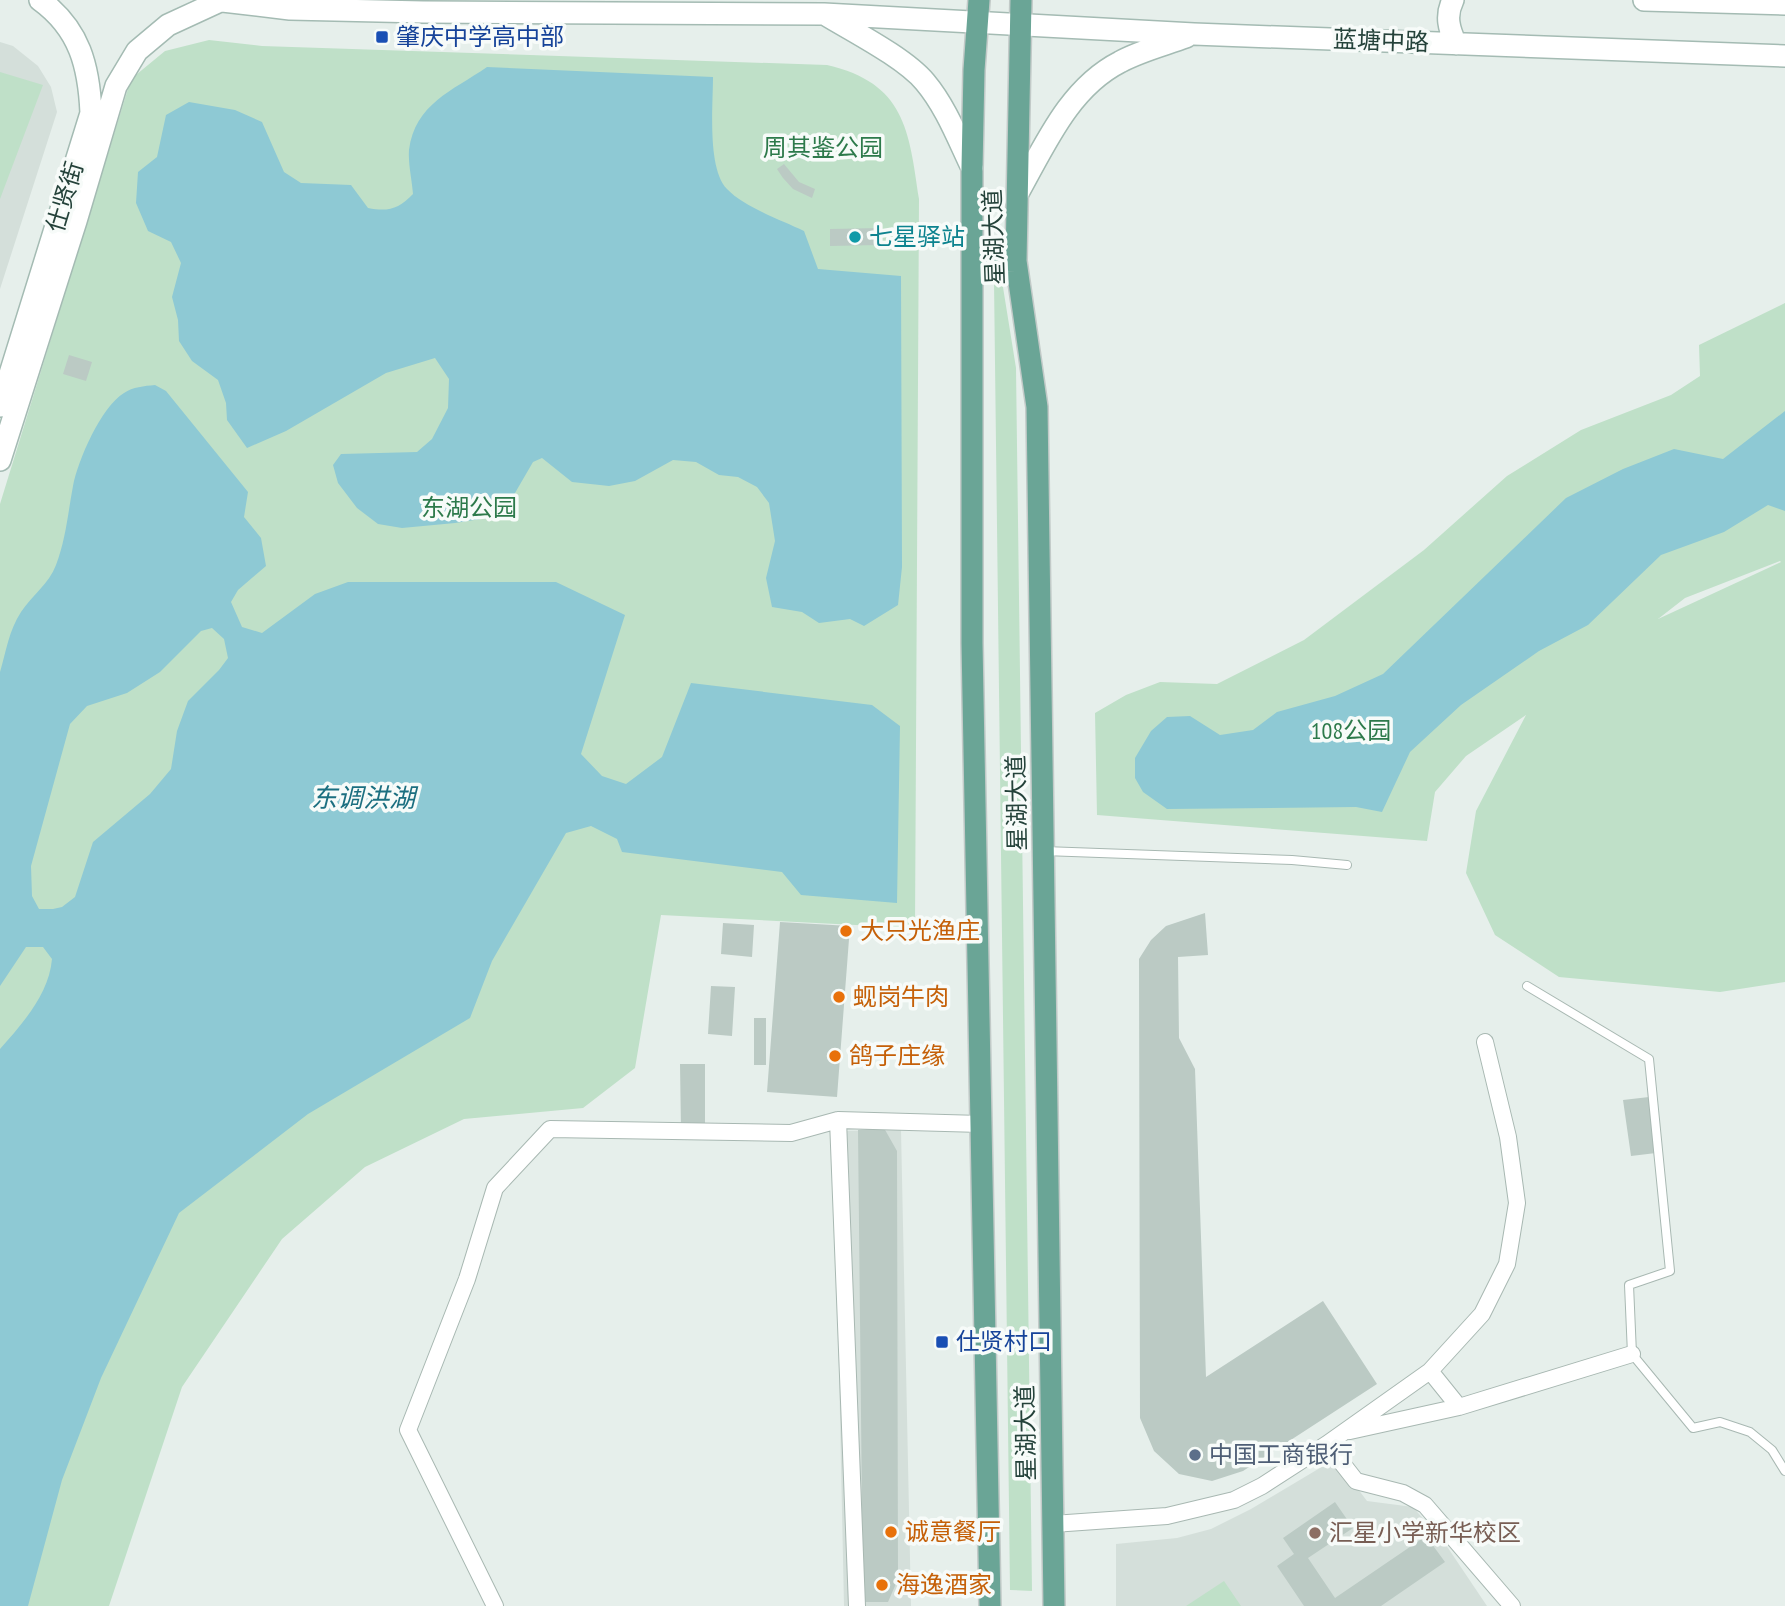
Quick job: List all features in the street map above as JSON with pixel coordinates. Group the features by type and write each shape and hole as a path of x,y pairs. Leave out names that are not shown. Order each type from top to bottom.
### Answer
{"main road":[{"name":"仕贤街","path":"0,406 91,113 89,78 78,44 52,9 40,0"},
{"name":"蓝塘中路","path":"214,0 290,9 824,14 1194,34 1785,56"},
{"path":"423,12 448,0"},
{"name":"星湖大道","path":"979,0 972,168 972,643 990,1606"},
{"name":"星湖大道","path":"1021,0 1016,261 1037,407 1054,1606"},
{"path":"1453,0 1449,8 1449,27 1456,44"},
{"path":"1644,0 1785,4"},
{"path":"0,460 116,86 137,51 168,25 220,1"},
{"path":"824,14 905,64 925,81 948,118 972,168"},
{"path":"1018,193 1058,123 1083,90 1120,62 1194,34"},
{"path":"972,260 1016,261"}],"street":[{"path":"1053,1524 1167,1516 1223,1503 1262,1486 1332,1441 1430,1371 1482,1314 1507,1264 1517,1203 1508,1137 1485,1042"},
{"path":"838,1120 857,1606"},
{"path":"495,1606 408,1430 467,1279 495,1188 550,1129 791,1133 838,1120 981,1124"},
{"path":"1332,1441 1354,1430 1459,1407 1632,1354"},
{"path":"1430,1371 1459,1407"},
{"path":"1332,1441 1356,1481 1403,1493 1425,1505 1512,1606"}],"lane":[{"path":"1044,851 1347,864"},
{"path":"1527,986 1649,1059 1670,1271 1629,1285 1632,1354 1693,1429 1720,1422 1749,1432 1772,1450 1785,1471"}],"shaded area":[{"path":"0,42 13,46 38,66 51,87 57,112 0,289"},
{"path":"901,1130 911,1606 844,1606 834,1131"},
{"name":"汇星小学新华校区","path":"1335,1459 1367,1501 1413,1507 1448,1548 1487,1606 1116,1606 1116,1544 1177,1538 1211,1529 1251,1509"}],"green space":[{"name":"东湖公园","path":"209,40 262,46 827,65 853,73 873,84 888,97 906,131 919,199 915,928 661,915 635,1068 583,1108 464,1119 365,1167 282,1239 182,1387 109,1606 0,1606 0,504 131,79 165,51"},
{"path":"0,72 43,85 0,199"},
{"path":"994,281 1002,281 1016,368 1032,1591 1010,1590"},
{"name":"108公园","path":"1785,303 1785,982 1720,992 1559,977 1495,935 1466,873 1476,811 1526,715 1466,756 1435,792 1427,841 1097,815 1095,713 1126,695 1160,682 1217,684 1304,640 1424,550 1507,476 1581,430 1671,395 1700,376 1699,345","holes":["1781,562 1658,619 1685,598"]},
{"path":"1224,1581 1241,1606 1186,1606"}],"water":[{"path":"487,67 713,77 714,152 716,167 727,189 753,207 804,231 818,269 901,276 902,567 898,605 864,626 850,619 819,623 802,612 772,607 766,578 775,541 769,503 757,487 738,477 719,475 696,462 673,460 635,481 609,486 572,482 542,458 533,462 508,505 493,517 402,528 378,524 357,508 338,483 333,465 341,454 417,452 432,439 448,408 449,379 435,358 386,373 286,431 247,448 227,420 226,403 218,380 192,361 179,341 178,320 172,297 181,263 171,242 148,231 136,203 138,172 157,157 166,115 189,102 235,110 262,122 284,172 301,183 351,185 368,208 382,210 398,206 413,194 409,150 413,134 427,110 437,100"},
{"name":"东调洪湖","path":"155,385 166,391 248,492 244,517 261,538 266,566 238,590 231,602 242,627 262,633 315,594 348,582 556,582 625,615 581,754 602,776 626,784 662,757 691,683 872,705 900,726 897,903 801,895 782,872 622,852 617,839 591,826 566,833 492,961 470,1018 308,1114 179,1213 101,1378 62,1480 28,1606 0,1606 0,1049 40,996 50,972 52,959 43,947 26,947 0,986 0,672 17,619 56,565 76,475 99,422 115,400 124,393 131,389","holes":["212,628 224,639 228,658 188,701 177,731 171,769 150,794 93,842 75,897 62,907 39,909 32,896 31,866 70,724 87,706 127,693 160,672 201,631"]},
{"path":"1785,411 1785,511 1768,505 1724,532 1661,555 1588,625 1539,651 1461,705 1410,752 1382,812 1356,807 1167,809 1143,792 1135,778 1135,758 1151,731 1167,717 1190,716 1220,735 1253,730 1277,712 1335,696 1383,674 1566,498 1623,469 1674,449 1723,459"}],"building":[{"path":"784,164 799,182 815,189 812,198 793,189 783,178 777,169"},
{"name":"七星驿站","path":"880,228 880,245 830,246 830,229"},
{"path":"69,355 92,362 86,381 63,374"},
{"path":"1205,913 1208,955 1178,957 1179,1038 1195,1069 1206,1377 1323,1301 1377,1384 1243,1471 1212,1481 1179,1474 1154,1451 1140,1418 1139,959 1151,940 1166,926"},
{"path":"780,922 850,926 837,1097 767,1092"},
{"path":"723,923 754,925 752,957 721,954"},
{"path":"711,986 735,987 732,1036 708,1034"},
{"path":"754,1018 766,1018 766,1065 754,1065"},
{"path":"680,1064 705,1064 705,1129 681,1130"},
{"path":"1649,1097 1656,1153 1631,1156 1623,1100"},
{"path":"884,1128 897,1151 898,1579 888,1602 863,1602 858,1130"},
{"path":"1335,1502 1353,1528 1308,1558 1335,1598 1426,1536 1445,1562 1381,1606 1304,1606 1277,1566 1294,1554 1283,1538"}],"place":[{"name":"肇庆中学高中部","path":"382,37"},
{"name":"七星驿站","path":"855,237"},
{"name":"大只光渔庄","path":"846,931"},
{"name":"蚬岗牛肉","path":"839,997"},
{"name":"鸽子庄缘","path":"835,1056"},
{"name":"仕贤村口","path":"942,1342"},
{"name":"中国工商银行","path":"1195,1455"},
{"name":"诚意餐厅","path":"891,1532"},
{"name":"汇星小学新华校区","path":"1315,1533"},
{"name":"海逸酒家","path":"882,1585"}],"park label":[{"name":"周其鉴公园","path":"823,148"}]}
